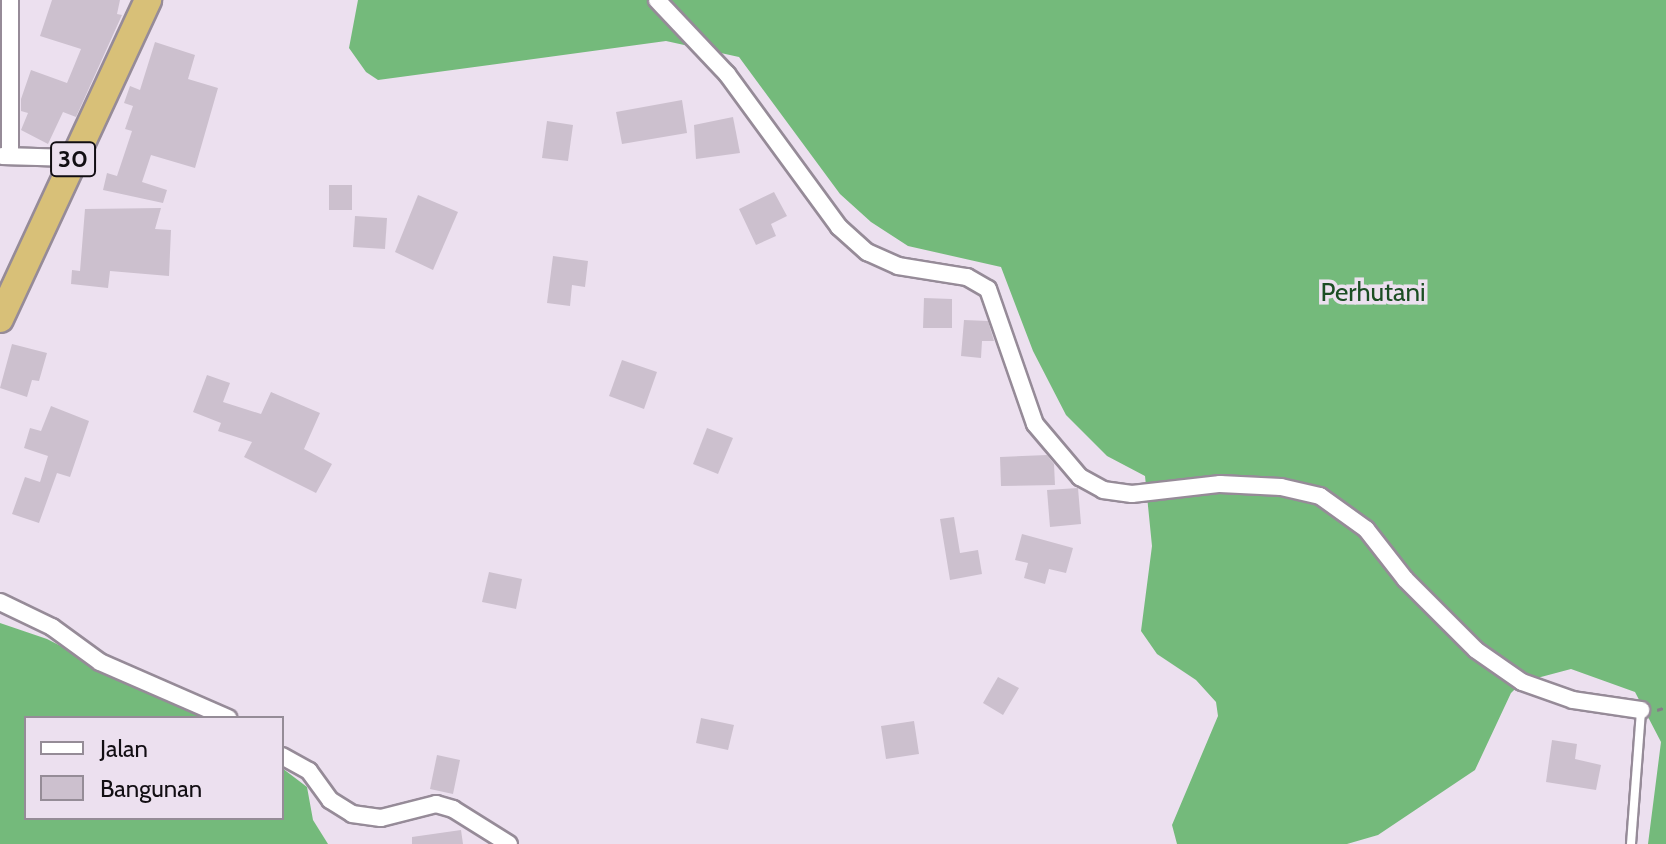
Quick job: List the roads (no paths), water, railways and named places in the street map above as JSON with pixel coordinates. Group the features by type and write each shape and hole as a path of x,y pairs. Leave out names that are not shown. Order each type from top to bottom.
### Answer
{"highway":[{"name":"30","path":"0,319 148,0"}],"street":[{"path":"10,0 5,156 73,158"},
{"path":"657,0 727,74 839,227 867,252 898,266 967,277 988,289 1035,424 1080,477 1103,490 1132,494 1220,484 1281,487 1320,496 1366,529 1405,579 1476,650 1522,682 1548,694 1641,710"},
{"path":"0,602 52,627 100,662 223,716"},
{"path":"284,757 309,771 330,800 352,814 381,818 436,804 453,809 509,844"}],"lane":[{"path":"1631,844 1641,710"}],"park label":[{"name":"Perhutani","path":"1373,293"}]}
